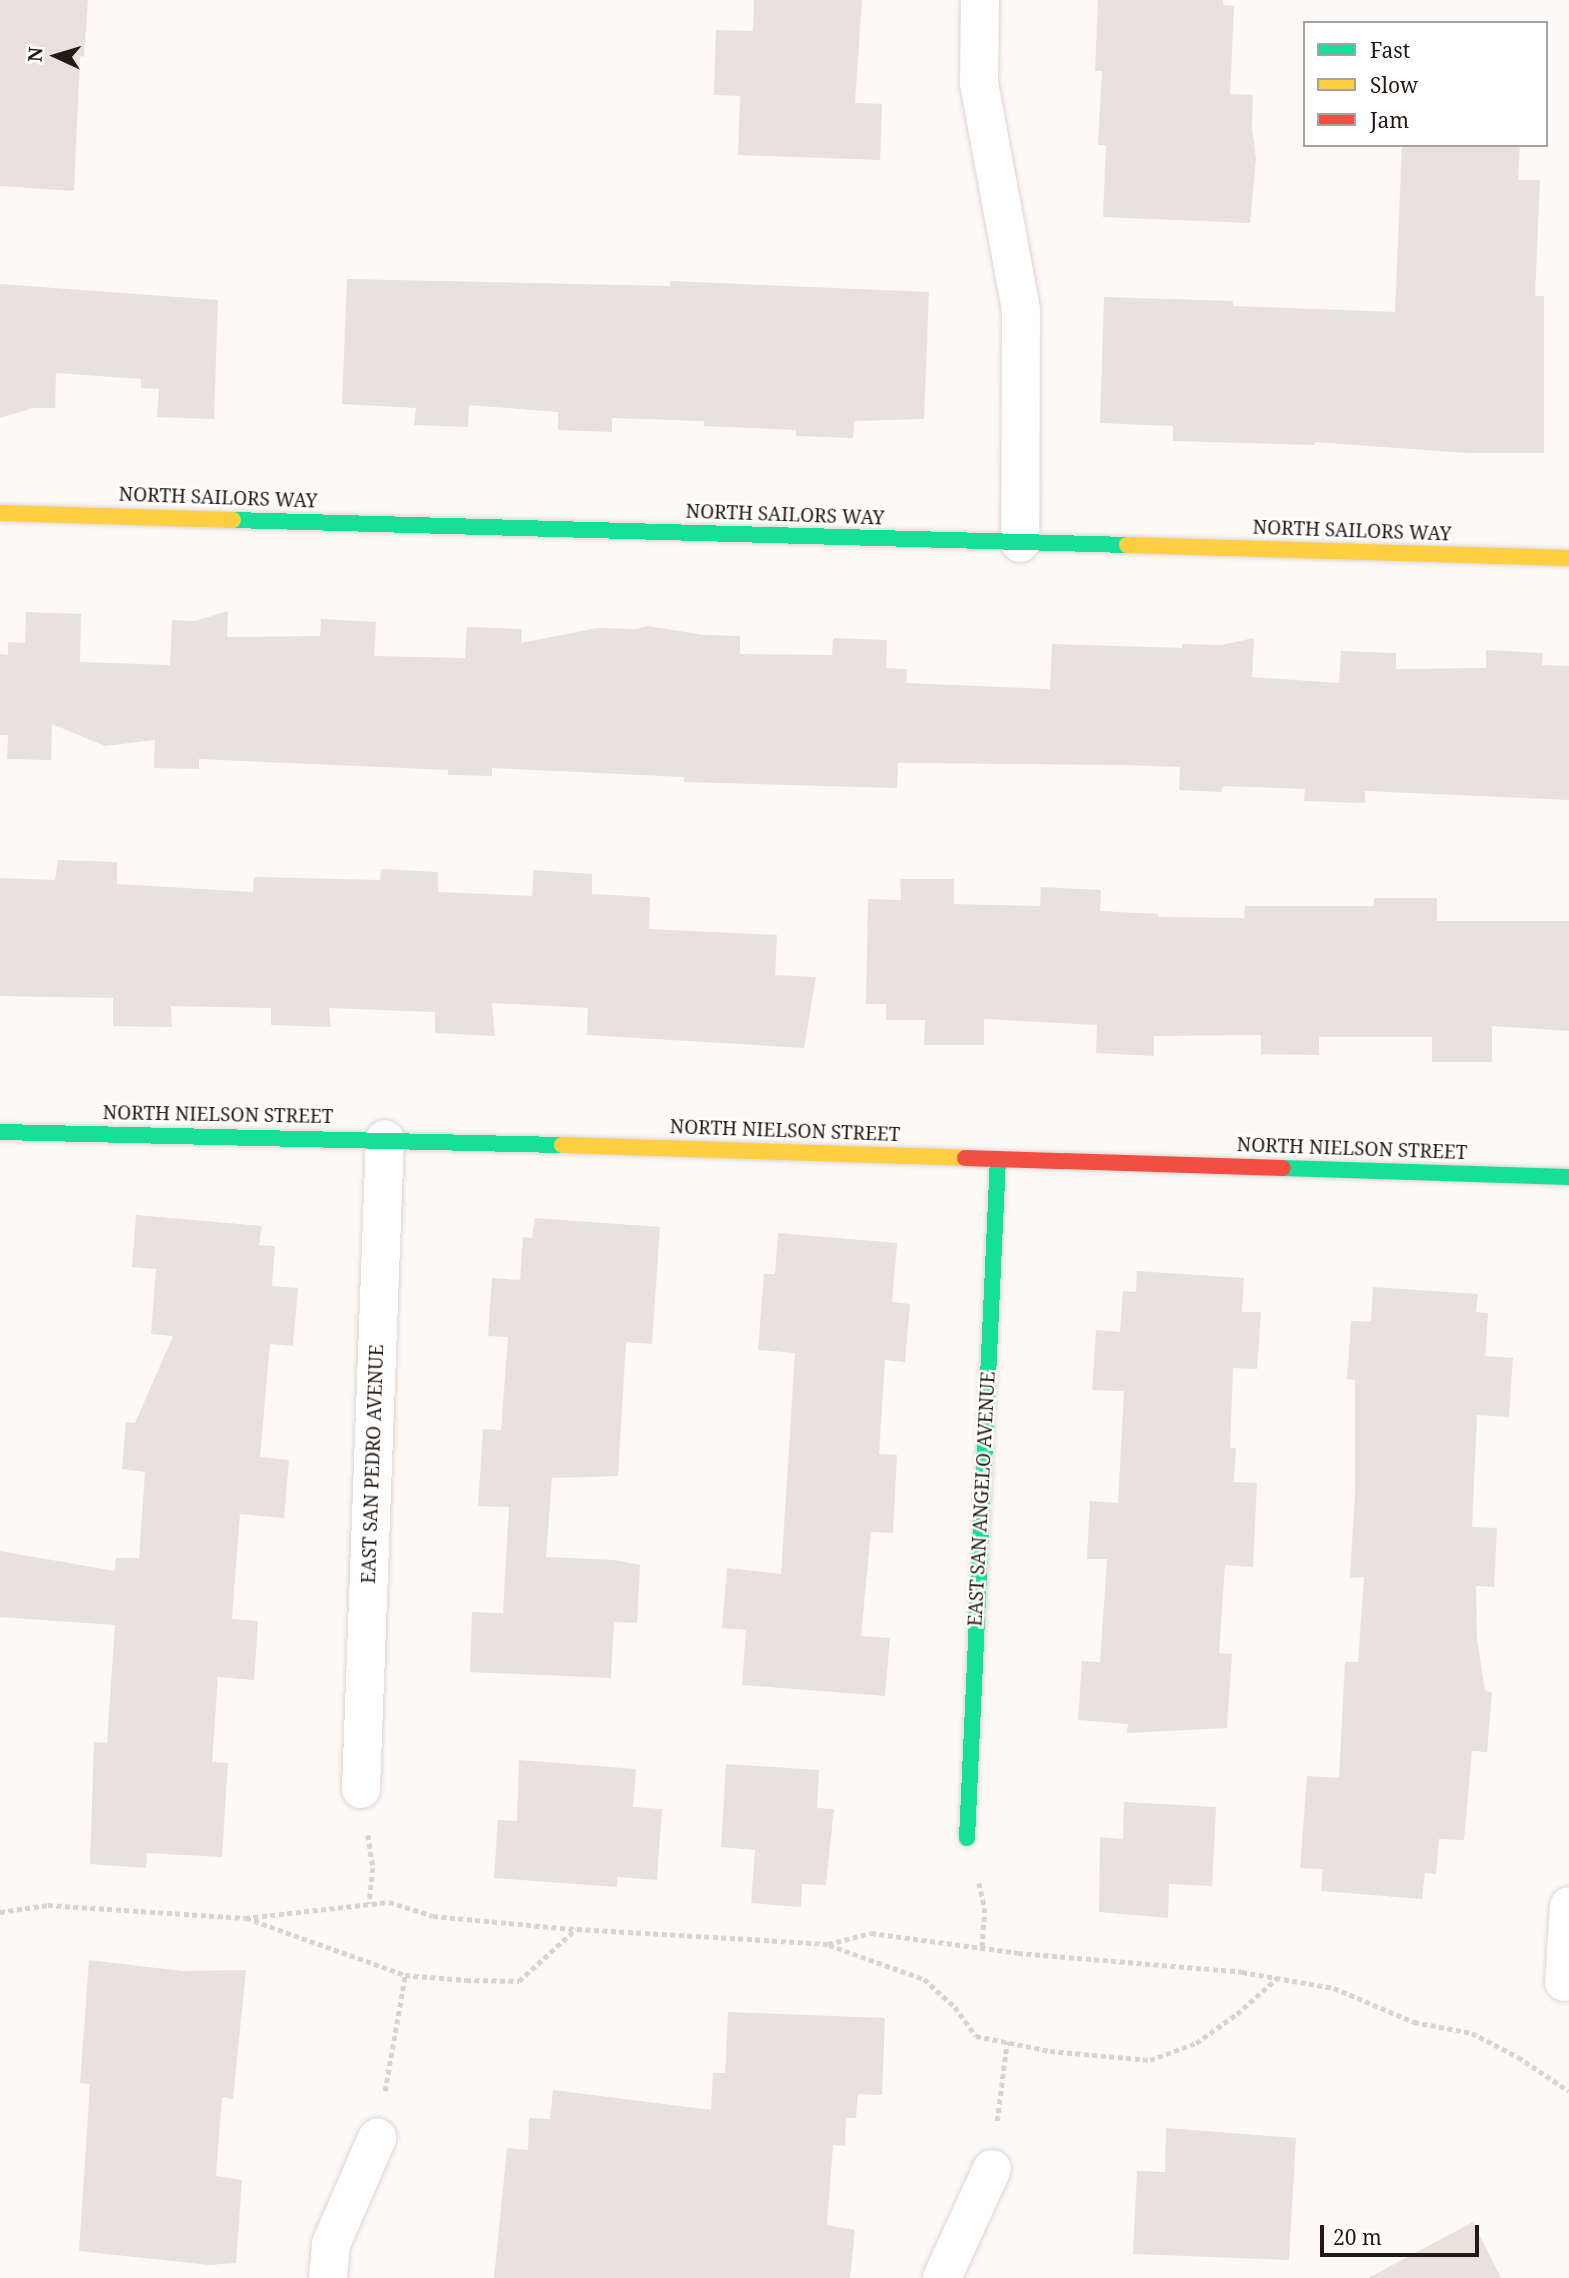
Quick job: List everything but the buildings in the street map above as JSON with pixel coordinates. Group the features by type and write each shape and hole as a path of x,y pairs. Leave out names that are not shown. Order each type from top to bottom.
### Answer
{"street":[{"path":"980,0 979,83 1021,310 1020,543"},
{"name":"NORTH SAILORS WAY","path":"0,513 1569,558"},
{"name":"NORTH NIELSON STREET","path":"0,1132 385,1139 1569,1177"},
{"name":"EAST SAN PEDRO AVENUE","path":"361,1789 385,1139"},
{"name":"EAST SAN ANGELO AVENUE","path":"967,1838 998,1159"},
{"path":"1564,1982 1569,1906"},
{"path":"328,2278 331,2244 377,2138"},
{"path":"942,2278 992,2169"}],"path":[{"path":"361,1789 373,1868 369,1904"},
{"path":"967,1838 985,1908 982,1948"},
{"path":"0,1912 48,1905 245,1918 389,1902 433,1916 576,1929 828,1944 925,1979 955,2007 976,2036 1050,2051 1150,2060 1196,2043 1237,2014 1277,1978"},
{"path":"245,1918 405,1975 519,1982 576,1929"},
{"path":"828,1944 871,1933 982,1948 1277,1978 1334,1988 1414,2022 1472,2033 1518,2057 1569,2091"},
{"path":"377,2138 405,1975"},
{"path":"992,2169 1007,2042"}],"traffic: fast":[{"path":"233,520 1127,545"},
{"path":"0,1132 562,1145"},
{"path":"967,1838 998,1159"},
{"path":"1283,1168 1569,1177"}],"traffic: slow":[{"path":"0,513 233,520"},
{"path":"1127,545 1569,558"},
{"path":"562,1145 965,1158"}],"traffic: jam":[{"path":"965,1158 1283,1168"}]}
